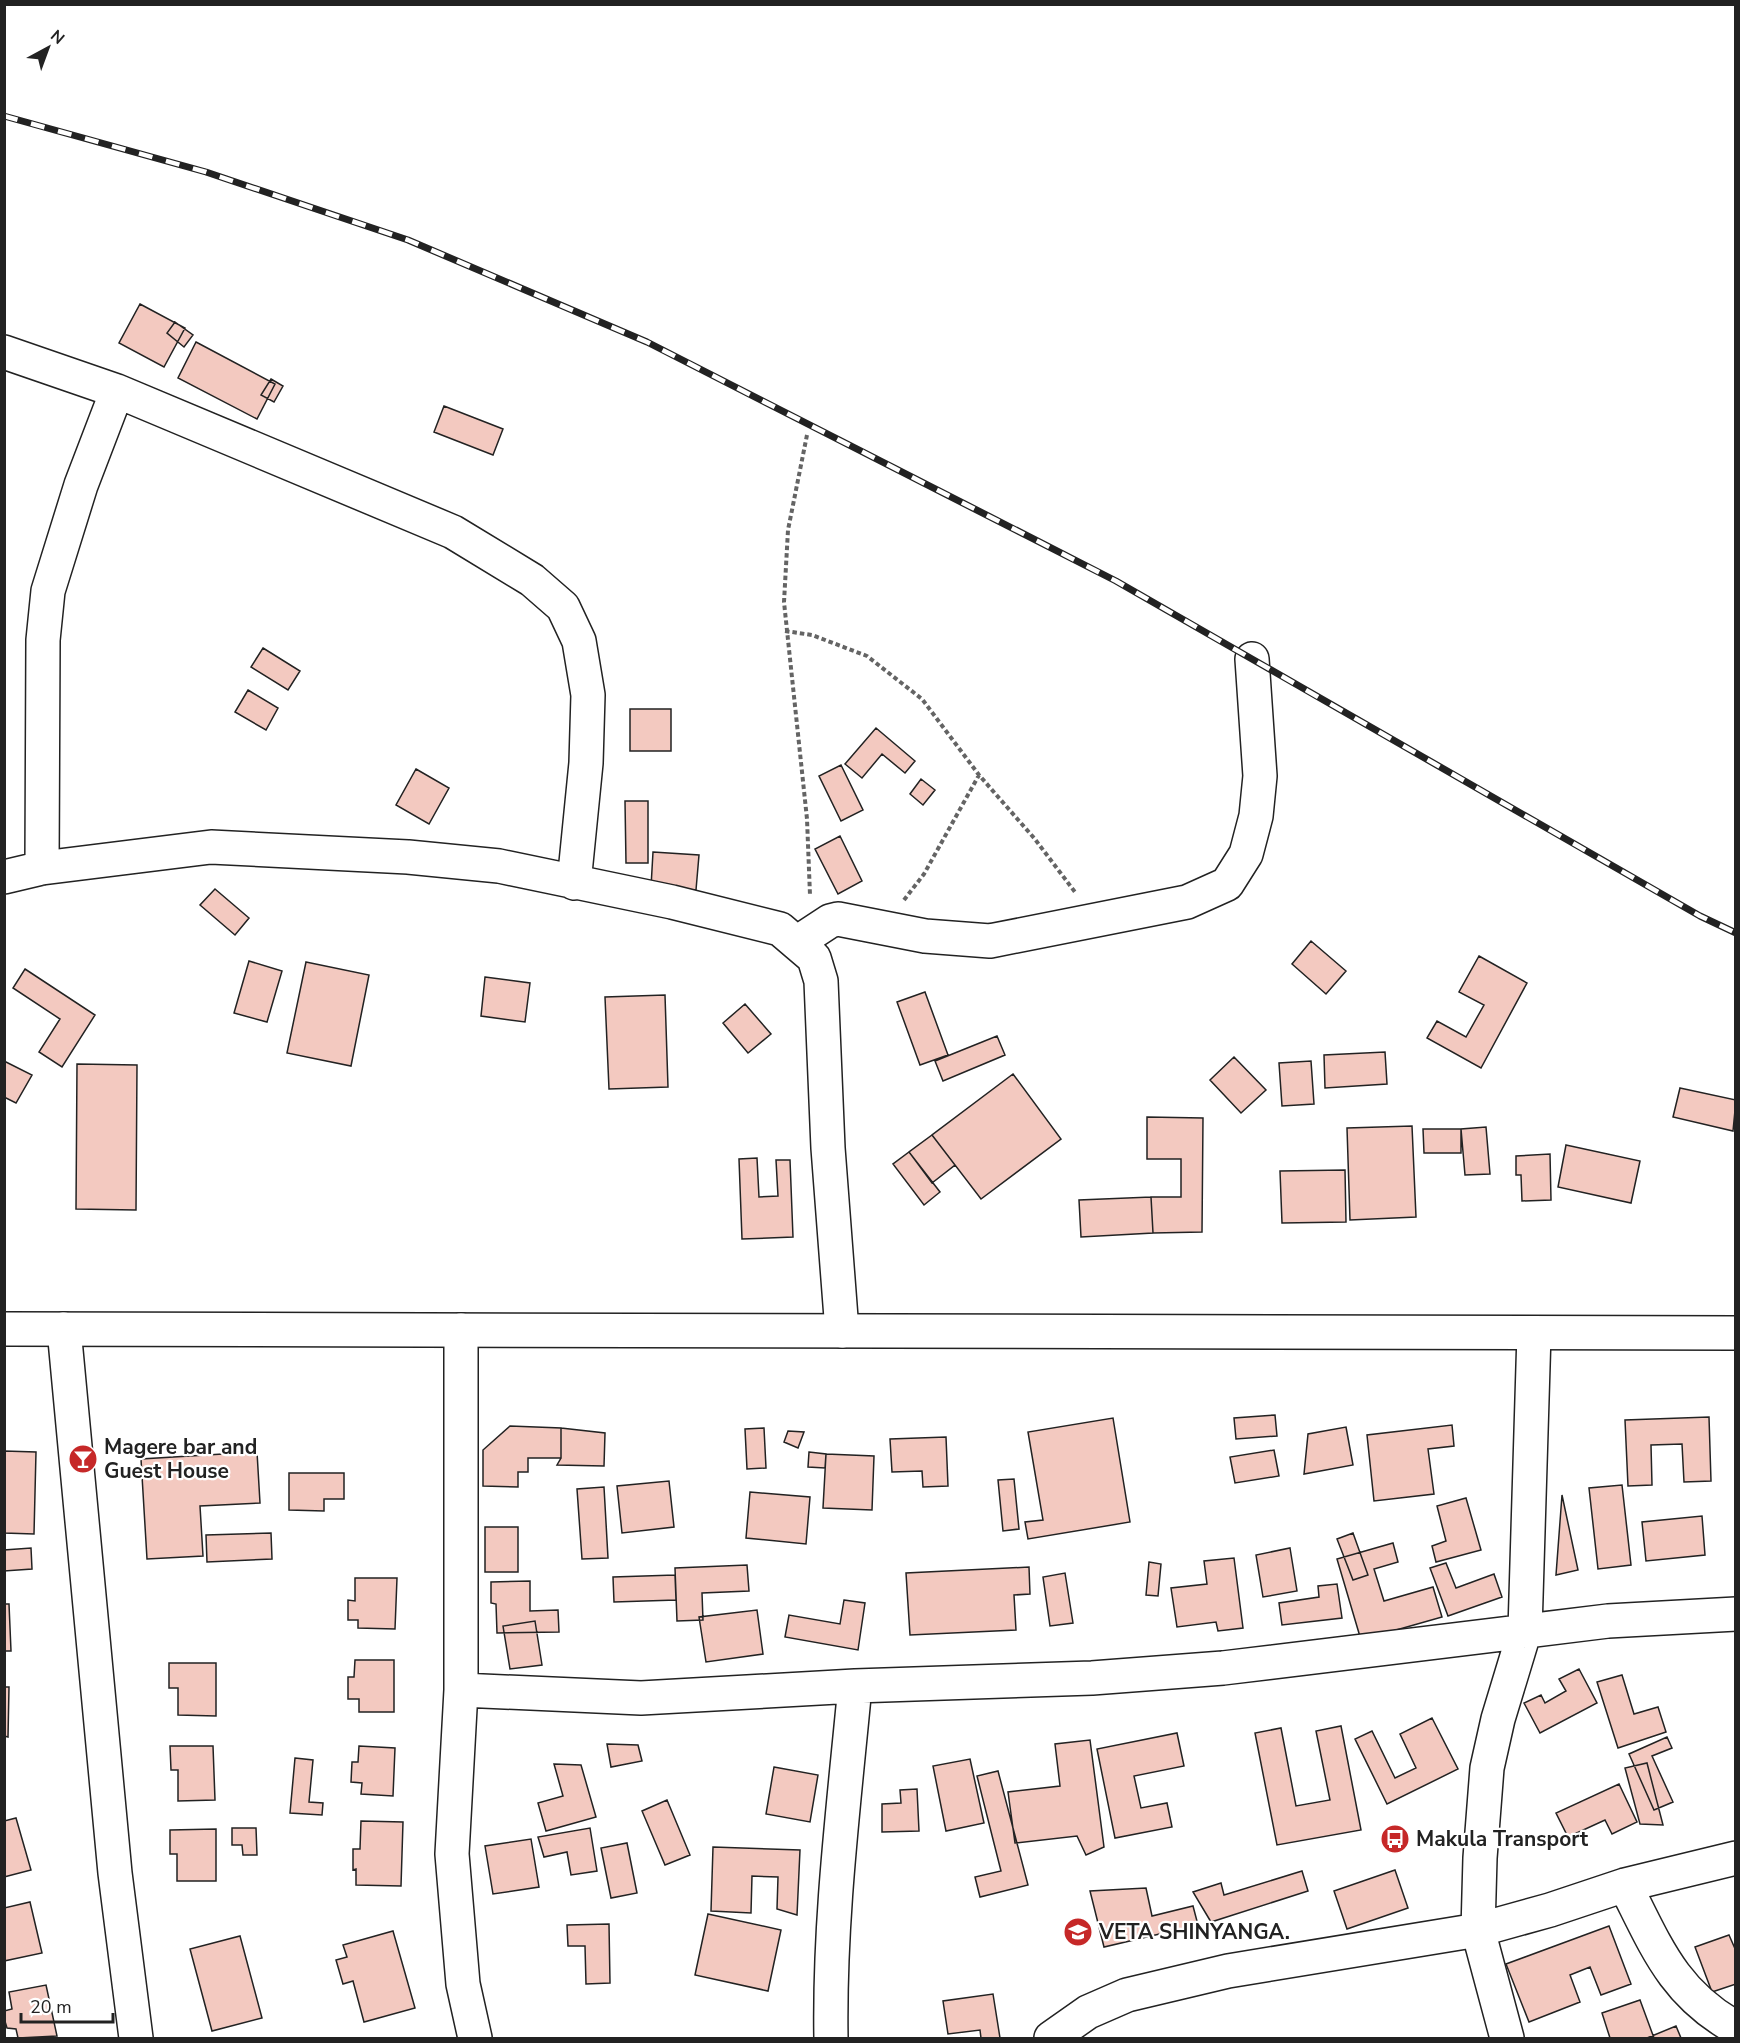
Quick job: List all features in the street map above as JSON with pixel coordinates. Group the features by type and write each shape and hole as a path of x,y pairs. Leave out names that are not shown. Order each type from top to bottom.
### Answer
{"main road":[{"path":"4,352 117,391 453,532 532,580 563,607 579,641 588,695 586,763 573,883"},
{"path":"42,868 43,640 48,591 81,485 117,391"},
{"path":"805,937 830,921 838,919 970,942 990,941 1187,902 1217,891 1234,874 1246,854 1261,793 1252,659"},
{"path":"4,876 42,868 211,847 408,857 499,866 752,921 805,937 821,981 828,1148 842,1331"},
{"path":"4,1329 1736,1333"},
{"path":"64,1329 116,1874 136,2038"},
{"path":"461,1330 461,1690 452,1854 463,1984 475,2038"},
{"path":"1507,2038 1478,1930 1479,1858 1487,1768 1498,1719 1525,1630 1534,1333"},
{"path":"461,1690 641,1698 855,1686 1092,1678 1223,1668 1608,1620 1736,1614"},
{"path":"831,2038 830,1980 834,1917 855,1686"},
{"path":"1051,2038 1088,2012 1126,1995 1228,1971 1478,1930 1550,1910 1625,1885 1736,1858"},
{"path":"1625,1885 1661,1958 1685,1992 1707,2010 1736,2028"}],"path":[{"path":"805,937 807,819 785,632 785,568 788,530 807,435"},
{"path":"785,632 812,635 846,646 867,656 896,676 922,699 979,776 1034,838 1098,921"},
{"path":"880,928 924,874 979,776"}],"building":[{"path":"140,304 185,328 164,367 119,343"},
{"path":"175,322 193,335 184,347 167,333"},
{"path":"196,342 275,384 257,419 178,378"},
{"path":"271,379 283,386 274,402 261,395"},
{"path":"444,406 503,429 493,455 434,432"},
{"path":"263,648 300,671 288,690 251,667"},
{"path":"248,690 278,708 266,730 235,712"},
{"path":"630,709 671,709 671,751 630,751"},
{"path":"876,728 915,761 905,773 882,754 862,778 845,764"},
{"path":"841,765 863,810 841,821 819,776"},
{"path":"416,769 449,788 429,824 396,805"},
{"path":"921,779 935,790 923,805 910,794"},
{"path":"625,801 648,801 648,863 626,863"},
{"path":"840,836 862,881 838,894 815,849"},
{"path":"653,852 699,855 696,890 651,887"},
{"path":"215,889 249,918 235,935 200,905"},
{"path":"1311,941 1346,971 1326,994 1292,964"},
{"path":"1479,956 1527,983 1481,1068 1427,1038 1437,1021 1466,1037 1484,1005 1459,992"},
{"path":"249,961 282,971 267,1022 234,1013"},
{"path":"306,962 369,975 351,1066 287,1053"},
{"path":"25,969 95,1015 62,1067 39,1052 60,1019 13,988"},
{"path":"485,977 530,983 525,1022 481,1016"},
{"path":"925,992 948,1055 920,1065 897,1002"},
{"path":"665,995 668,1087 609,1089 605,997"},
{"path":"745,1004 771,1034 748,1053 723,1023"},
{"path":"997,1036 1005,1055 943,1081 935,1061"},
{"path":"1385,1052 1387,1084 1325,1088 1324,1055"},
{"path":"1234,1057 1266,1090 1241,1113 1210,1080"},
{"path":"4,1061 32,1075 16,1103 4,1097"},
{"path":"1311,1061 1314,1104 1282,1106 1279,1063"},
{"path":"77,1064 137,1065 136,1210 76,1209"},
{"path":"1013,1074 1061,1139 981,1199 932,1135"},
{"path":"1680,1088 1736,1100 1733,1131 1673,1117"},
{"path":"1147,1117 1203,1118 1202,1232 1153,1233 1151,1197 1181,1197 1181,1159 1147,1159"},
{"path":"1412,1126 1416,1217 1350,1220 1347,1128"},
{"path":"1486,1127 1490,1174 1465,1175 1461,1129"},
{"path":"1423,1129 1461,1129 1461,1153 1424,1153"},
{"path":"932,1135 955,1165 932,1183 909,1152"},
{"path":"1566,1145 1640,1161 1631,1203 1558,1187"},
{"path":"909,1152 940,1192 924,1205 893,1164"},
{"path":"1550,1154 1551,1200 1522,1201 1521,1175 1516,1175 1516,1156"},
{"path":"757,1158 759,1197 778,1196 776,1160 790,1160 793,1237 742,1239 739,1159"},
{"path":"1345,1170 1346,1222 1282,1223 1280,1171"},
{"path":"1151,1197 1153,1233 1081,1237 1079,1200"},
{"path":"1275,1415 1277,1436 1236,1439 1234,1418"},
{"path":"1709,1417 1711,1481 1684,1482 1682,1444 1651,1445 1652,1485 1628,1486 1625,1420"},
{"path":"1113,1418 1130,1522 1028,1539 1025,1522 1043,1520 1028,1432"},
{"path":"1452,1425 1454,1446 1428,1449 1434,1494 1374,1501 1367,1435"},
{"path":"510,1426 561,1428 561,1458 528,1458 528,1472 518,1472 518,1487 483,1486 483,1450"},
{"path":"1346,1427 1353,1465 1304,1474 1308,1434"},
{"path":"561,1428 605,1433 604,1466 557,1465 561,1458"},
{"path":"764,1428 766,1468 747,1469 745,1429"},
{"path":"788,1431 804,1432 798,1448 784,1442"},
{"path":"946,1437 948,1486 923,1487 922,1471 892,1472 890,1439"},
{"path":"1274,1450 1279,1476 1235,1483 1230,1457"},
{"path":"4,1451 36,1452 34,1534 4,1533"},
{"path":"257,1452 260,1503 200,1506 203,1556 147,1559 141,1459"},
{"path":"809,1452 826,1454 825,1468 808,1467"},
{"path":"826,1454 874,1456 872,1510 823,1508"},
{"path":"289,1473 344,1473 344,1499 324,1499 324,1511 289,1510"},
{"path":"1014,1479 1019,1529 1003,1531 998,1480"},
{"path":"669,1481 674,1527 622,1533 617,1486"},
{"path":"1622,1485 1631,1565 1598,1569 1589,1488"},
{"path":"604,1487 608,1558 582,1559 577,1489"},
{"path":"750,1492 810,1497 806,1544 746,1538"},
{"path":"1562,1495 1578,1570 1556,1575"},
{"path":"1466,1498 1481,1550 1436,1562 1432,1546 1446,1541 1437,1506"},
{"path":"1702,1516 1705,1555 1646,1561 1642,1522"},
{"path":"485,1527 518,1527 518,1572 485,1572"},
{"path":"271,1533 272,1559 207,1562 206,1535"},
{"path":"1353,1533 1368,1575 1353,1580 1337,1539"},
{"path":"1393,1543 1398,1562 1374,1569 1384,1601 1433,1587 1442,1617 1361,1640 1337,1559"},
{"path":"31,1548 32,1569 4,1571 4,1550"},
{"path":"1290,1548 1297,1591 1263,1597 1256,1555"},
{"path":"1234,1558 1243,1628 1218,1631 1216,1622 1177,1627 1171,1588 1207,1584 1204,1561"},
{"path":"1149,1562 1161,1564 1158,1596 1146,1595"},
{"path":"1446,1563 1456,1588 1494,1574 1502,1597 1448,1616 1430,1568"},
{"path":"747,1565 749,1591 702,1593 703,1620 677,1621 675,1568"},
{"path":"1029,1567 1030,1594 1014,1595 1016,1630 910,1635 906,1573"},
{"path":"1065,1573 1073,1623 1050,1626 1043,1577"},
{"path":"675,1575 676,1600 614,1602 613,1577"},
{"path":"355,1578 397,1578 395,1629 358,1628 358,1620 348,1620 348,1600 355,1601"},
{"path":"530,1581 530,1611 558,1610 559,1632 497,1633 496,1604 491,1603 491,1582"},
{"path":"1337,1584 1342,1618 1282,1625 1279,1603 1319,1597 1318,1586"},
{"path":"844,1600 865,1603 858,1650 785,1637 789,1615 840,1624"},
{"path":"4,1604 9,1604 11,1651 4,1651"},
{"path":"757,1610 763,1654 706,1662 699,1617"},
{"path":"535,1621 542,1665 510,1669 503,1626"},
{"path":"355,1660 394,1660 394,1712 359,1712 359,1699 348,1699 348,1677 354,1677"},
{"path":"169,1663 216,1663 216,1716 178,1715 178,1688 169,1688"},
{"path":"1579,1669 1597,1703 1540,1733 1524,1703 1541,1695 1545,1703 1566,1691 1559,1679"},
{"path":"1622,1675 1634,1714 1658,1707 1666,1732 1618,1748 1597,1682"},
{"path":"4,1687 9,1687 8,1737 4,1736"},
{"path":"1432,1718 1458,1769 1387,1804 1355,1739 1372,1731 1395,1778 1416,1768 1400,1734"},
{"path":"1341,1726 1361,1830 1277,1845 1255,1733 1281,1728 1296,1806 1330,1800 1316,1731"},
{"path":"1177,1733 1184,1766 1134,1776 1141,1808 1167,1803 1172,1827 1115,1838 1097,1749"},
{"path":"1667,1737 1672,1748 1652,1756 1673,1802 1654,1810 1629,1754"},
{"path":"1090,1740 1104,1847 1086,1855 1077,1836 1015,1843 1008,1792 1060,1786 1055,1744"},
{"path":"607,1744 638,1745 642,1761 611,1767"},
{"path":"170,1746 213,1746 215,1800 178,1801 178,1770 171,1770"},
{"path":"359,1746 395,1748 393,1796 361,1794 362,1783 351,1782 352,1762 358,1762"},
{"path":"295,1758 313,1760 309,1802 323,1803 322,1815 290,1813"},
{"path":"970,1759 984,1823 946,1831 933,1766"},
{"path":"1647,1763 1663,1825 1640,1824 1625,1768"},
{"path":"554,1764 581,1765 596,1817 546,1831 538,1803 563,1796"},
{"path":"774,1767 818,1775 810,1822 766,1814"},
{"path":"998,1771 1028,1885 980,1897 975,1877 1001,1871 977,1776"},
{"path":"1619,1784 1637,1822 1612,1834 1605,1820 1568,1837 1556,1813"},
{"path":"917,1789 919,1831 882,1832 882,1804 901,1803 900,1790"},
{"path":"667,1800 690,1855 665,1865 642,1811"},
{"path":"16,1818 31,1870 4,1877 4,1821"},
{"path":"361,1821 403,1822 401,1886 356,1885 353,1849 360,1849"},
{"path":"232,1828 256,1828 257,1855 243,1855 242,1845 232,1845"},
{"path":"590,1828 597,1871 571,1875 567,1852 544,1857 538,1837"},
{"path":"216,1829 216,1881 177,1881 177,1854 170,1854 170,1830"},
{"path":"531,1839 539,1887 493,1894 485,1846"},
{"path":"627,1843 637,1893 611,1898 601,1848"},
{"path":"713,1847 800,1850 797,1915 777,1909 778,1877 752,1876 751,1913 711,1911"},
{"path":"1395,1870 1408,1908 1347,1929 1334,1891"},
{"path":"1302,1871 1308,1891 1211,1922 1193,1892 1221,1883 1224,1895"},
{"path":"1146,1888 1152,1916 1193,1906 1198,1925 1104,1947 1090,1891"},
{"path":"30,1902 42,1953 4,1961 4,1908"},
{"path":"708,1914 781,1930 768,1991 695,1975"},
{"path":"609,1924 610,1983 586,1984 585,1946 568,1946 567,1925"},
{"path":"1609,1926 1631,1984 1601,1995 1590,1967 1570,1975 1580,2002 1529,2022 1506,1964"},
{"path":"393,1931 415,2008 364,2022 353,1981 343,1984 336,1960 347,1957 343,1945"},
{"path":"1729,1935 1736,1951 1736,1984 1712,1992 1695,1947"},
{"path":"240,1936 262,2018 212,2031 190,1949"},
{"path":"46,1985 57,2036 18,2038 16,2029 7,2028 4,2018 4,2011 12,2009 9,1992"},
{"path":"993,1994 1000,2038 981,2038 980,2030 948,2034 943,2001"},
{"path":"1640,2000 1654,2038 1610,2038 1602,2013"},
{"path":"1676,2026 1681,2038 1647,2038"}],"railway":[{"path":"4,116 206,172 408,240 647,342 1116,581 1700,916 1736,933"}],"place":[{"name":"Magere bar and Guest House","path":"83,1459"},
{"name":"Makula Transport","path":"1395,1839"},
{"name":"VETA SHINYANGA.","path":"1078,1932"}]}
